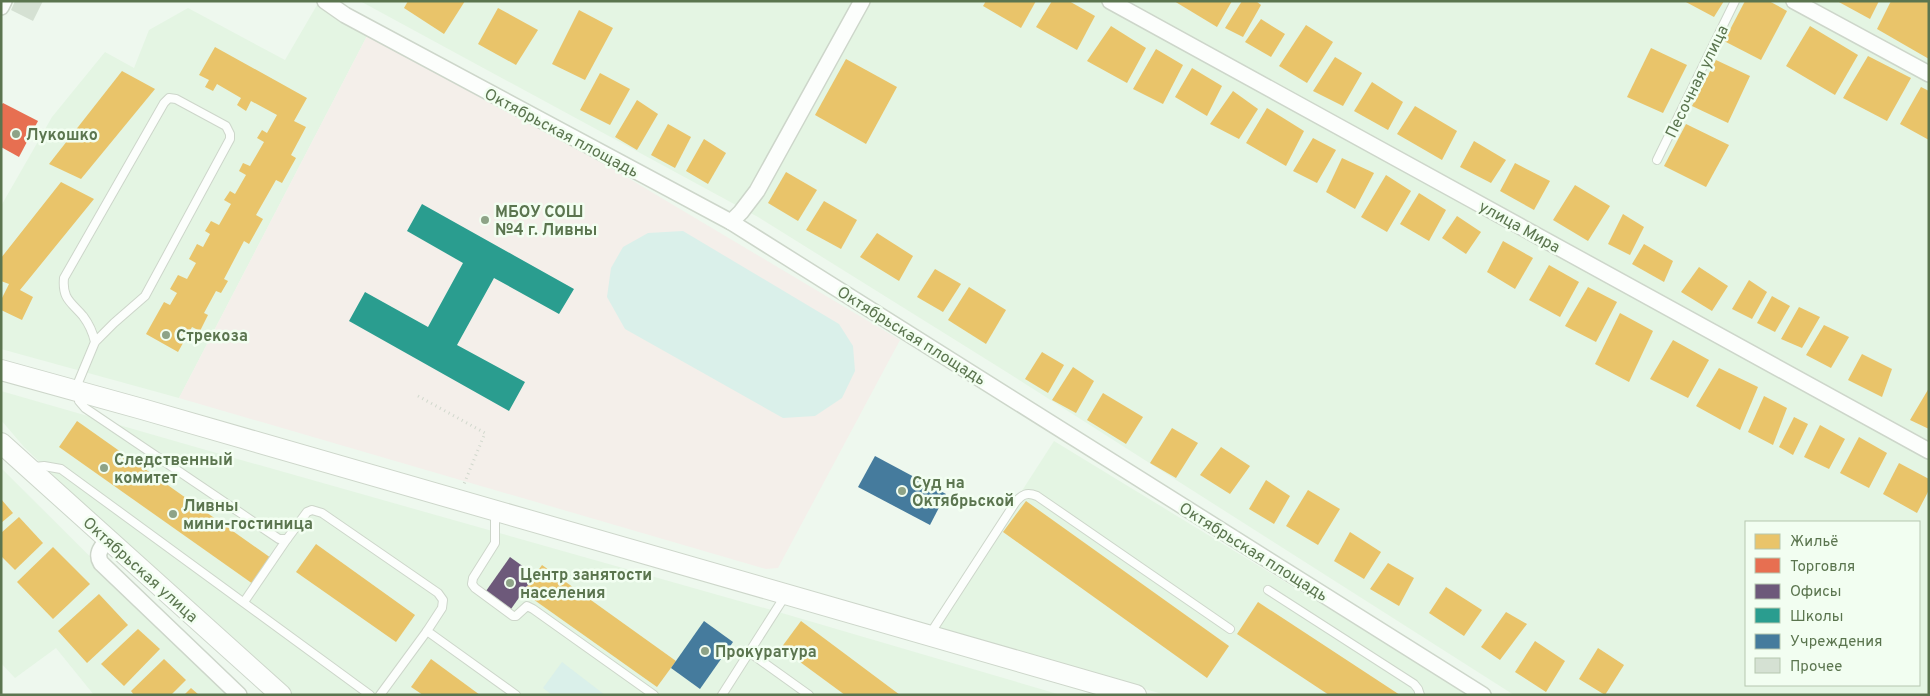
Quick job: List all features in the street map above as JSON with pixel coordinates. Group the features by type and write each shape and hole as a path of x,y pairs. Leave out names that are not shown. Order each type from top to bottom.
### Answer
{"street":[{"path":"1,7 4,1"},
{"name":"Октябрьская площадь","path":"325,1 345,15 731,222 1483,695"},
{"path":"731,222 742,212 757,191 862,1"},
{"name":"улица Мира","path":"1110,1 1929,451"},
{"path":"1794,1 1929,74"},
{"path":"1,370 78,390 1136,695"},
{"name":"Октябрьская улица","path":"1,443 281,695"},
{"path":"108,539 99,552 98,556 101,562 239,695"}],"lane":[{"name":"Песочная улица","path":"1656,160 1735,1"},
{"path":"95,342 88,325 66,297 63,289 64,278 164,103 169,98 176,99 226,126 230,139 145,296 95,342 78,390 79,400 85,408 279,539 287,539"},
{"path":"28,468 44,466 61,469 370,695"},
{"path":"929,636 1015,503 1026,494 1037,496 1230,629"},
{"path":"244,602 307,512 312,510 322,513 441,596 443,600 442,608 427,631 380,695"},
{"path":"495,510 495,543 472,580 475,588 514,616 527,606 533,609 654,695"},
{"path":"1268,590 1414,684 1420,695"},
{"path":"722,695 786,594"},
{"path":"427,631 516,695"},
{"path":"749,652 809,695"}],"path":[{"path":"418,396 485,433 457,500"}],"shaded area":[{"path":"360,1 1929,1 1929,695 1514,695 997,366 758,217"},
{"path":"317,5 368,34 179,398 1,349 1,206 52,117 105,52 134,68 149,30 188,8 285,60"},
{"name":"МБОУ СОШ №4 г. Ливны","path":"368,34 497,100 900,340 778,568 766,569 179,398"},
{"path":"683,231 839,324 853,346 855,371 842,398 815,416 783,418 625,329 607,297 611,268 623,247 648,233"},
{"path":"1,391 775,611 1061,695 293,695 164,581 24,447 1,420"},
{"path":"1054,441 1464,691 1460,695 1166,695 1019,654 935,626"},
{"path":"1,468 229,695 94,695 56,648 15,678 1,663"},
{"path":"562,662 605,695 552,695 543,688"}],"building: Жильё":[{"path":"408,1 465,1 444,34 404,8"},
{"path":"986,1 1036,1 1021,28 983,6"},
{"path":"1052,1 1069,1 1095,16 1077,50 1036,27"},
{"path":"1174,1 1232,1 1217,27"},
{"path":"1242,1 1256,1 1261,5 1243,37 1225,28"},
{"path":"1684,1 1724,1 1714,17"},
{"path":"1745,1 1769,1 1787,11 1761,60 1724,41"},
{"path":"1837,1 1879,1 1870,19"},
{"path":"1891,1 1929,1 1929,59 1877,29"},
{"path":"498,8 538,30 516,65 478,44"},
{"path":"579,10 613,28 585,80 552,64"},
{"path":"1261,19 1285,34 1271,57 1245,42"},
{"path":"1306,25 1333,42 1307,83 1279,66"},
{"path":"1111,26 1146,48 1127,83 1087,61"},
{"path":"1810,26 1858,55 1835,95 1786,66"},
{"path":"215,47 307,98 294,121 306,127 291,155 296,158 282,183 276,180 256,215 263,219 249,244 244,241 224,279 228,281 221,293 216,291 204,313 208,315 200,331 192,327 178,352 146,334 164,302 170,305 177,293 170,289 178,275 187,279 196,263 189,259 197,244 203,247 210,234 205,231 211,221 219,225 231,204 224,200 230,191 235,194 246,175 239,171 243,163 250,166 264,142 257,138 262,130 267,133 277,115 251,101 246,111 237,105 241,98 217,84 213,91 205,87 209,80 199,75"},
{"path":"1651,48 1687,65 1663,113 1627,97"},
{"path":"1156,49 1183,65 1163,104 1133,89"},
{"path":"1868,56 1911,78 1887,121 1843,98"},
{"path":"1335,57 1362,73 1343,106 1313,91"},
{"path":"846,59 897,87 866,144 815,115"},
{"path":"1716,60 1750,76 1728,123 1692,106"},
{"path":"1192,68 1222,86 1207,116 1175,97"},
{"path":"122,71 155,89 81,179 49,164"},
{"path":"600,73 630,89 610,125 580,110"},
{"path":"1372,82 1403,102 1388,130 1354,111"},
{"path":"1921,87 1929,91 1929,140 1900,124"},
{"path":"1233,91 1258,109 1239,139 1210,124"},
{"path":"637,100 658,114 637,150 615,137"},
{"path":"1415,106 1457,131 1442,160 1397,134"},
{"path":"1267,108 1304,131 1286,166 1246,143"},
{"path":"668,124 691,137 675,168 651,155"},
{"path":"1686,124 1729,145 1706,187 1664,166"},
{"path":"1313,138 1336,150 1317,183 1293,171"},
{"path":"704,139 726,153 708,184 686,171"},
{"path":"1474,141 1506,160 1491,183 1460,167"},
{"path":"1342,158 1374,173 1355,209 1326,192"},
{"path":"1515,163 1550,181 1534,210 1500,191"},
{"path":"786,172 817,190 798,221 768,203"},
{"path":"1386,175 1411,191 1387,232 1361,217"},
{"path":"61,182 94,199 20,290 33,297 22,320 1,310 1,300 9,284 1,281 1,258"},
{"path":"1575,185 1610,206 1588,241 1553,220"},
{"path":"1419,193 1446,210 1429,241 1400,224"},
{"path":"824,201 857,220 841,249 806,230"},
{"path":"1623,214 1644,227 1630,255 1608,244"},
{"path":"1457,216 1481,232 1466,254 1442,238"},
{"path":"877,233 913,256 899,281 860,257"},
{"path":"1503,241 1533,258 1515,289 1487,272"},
{"path":"1644,244 1673,261 1664,282 1632,264"},
{"path":"1549,265 1579,282 1560,317 1529,300"},
{"path":"1699,267 1728,286 1712,311 1681,292"},
{"path":"935,269 961,284 943,312 917,297"},
{"path":"1749,280 1767,292 1752,319 1732,309"},
{"path":"969,287 1006,310 986,344 948,320"},
{"path":"1588,287 1617,302 1596,342 1565,326"},
{"path":"1772,296 1790,306 1775,332 1757,323"},
{"path":"1799,307 1820,317 1802,348 1781,339"},
{"path":"1620,313 1653,331 1629,382 1595,364"},
{"path":"1824,325 1849,337 1831,368 1806,355"},
{"path":"1673,340 1709,360 1688,398 1650,379"},
{"path":"1042,352 1064,365 1048,393 1025,379"},
{"path":"1862,354 1892,369 1882,397 1848,380"},
{"path":"1073,367 1094,381 1076,413 1052,400"},
{"path":"1719,368 1758,387 1740,430 1696,406"},
{"path":"1929,388 1929,429 1910,420"},
{"path":"1103,393 1143,417 1126,444 1087,420"},
{"path":"1764,396 1787,408 1773,445 1748,432"},
{"path":"1794,417 1808,424 1793,455 1779,447"},
{"path":"77,421 271,558 253,584 59,447"},
{"path":"1820,425 1845,439 1829,469 1804,457"},
{"path":"1172,428 1198,443 1176,478 1150,463"},
{"path":"1859,437 1887,453 1869,488 1840,473"},
{"path":"1221,447 1250,466 1230,494 1200,475"},
{"path":"1899,463 1929,479 1929,490 1917,513 1883,494"},
{"path":"1266,480 1290,496 1274,524 1249,509"},
{"path":"1308,490 1340,509 1318,545 1286,526"},
{"path":"1,499 13,513 1,523"},
{"path":"1026,501 1229,646 1207,678 1003,532"},
{"path":"19,517 43,543 15,570 1,556 1,533"},
{"path":"1350,532 1381,552 1364,579 1334,561"},
{"path":"316,544 415,615 396,642 296,572"},
{"path":"53,547 90,584 53,619 17,582"},
{"path":"1388,563 1414,578 1399,606 1370,589"},
{"path":"542,565 676,661 657,687 523,592"},
{"path":"1446,587 1482,610 1464,636 1429,613"},
{"path":"99,594 128,625 87,663 58,631"},
{"path":"1258,602 1400,695 1329,695 1237,634"},
{"path":"1506,612 1527,624 1500,660 1481,647"},
{"path":"801,621 900,695 845,695 781,648"},
{"path":"138,629 160,649 124,686 101,664"},
{"path":"1535,641 1565,661 1546,692 1515,672"},
{"path":"1598,648 1624,665 1605,695 1579,679"},
{"path":"164,659 186,680 171,695 134,695 131,691"},
{"path":"431,659 480,695 423,695 411,687"},
{"path":"191,688 199,695 184,695"}],"building: Торговля":[{"name":"Лукошко","path":"3,103 38,121 19,157 1,147 1,105"}],"building: Офисы":[{"name":"Центр занятости населения","path":"510,557 535,575 511,609 486,591"}],"building: Школы":[{"path":"422,204 574,289 559,314 494,278 457,345 525,382 509,411 349,321 365,292 428,327 463,263 407,231"}],"building: Учреждения":[{"name":"Суд на Октябрьской","path":"875,456 946,494 930,525 858,487"},
{"name":"Прокуратура","path":"704,621 733,642 700,689 671,668"}],"building: Прочее":[{"path":"15,1 43,1 33,21 11,10"}],"place":[{"name":"Лукошко","path":"16,134"},
{"name":"МБОУ СОШ №4 г. Ливны","path":"485,220"},
{"name":"Стрекоза","path":"166,335"},
{"name":"Следственный комитет","path":"104,468"},
{"name":"Суд на Октябрьской","path":"902,491"},
{"name":"Ливны мини-гостиница","path":"173,514"},
{"name":"Центр занятости населения","path":"510,583"},
{"name":"Прокуратура","path":"705,651"}]}
